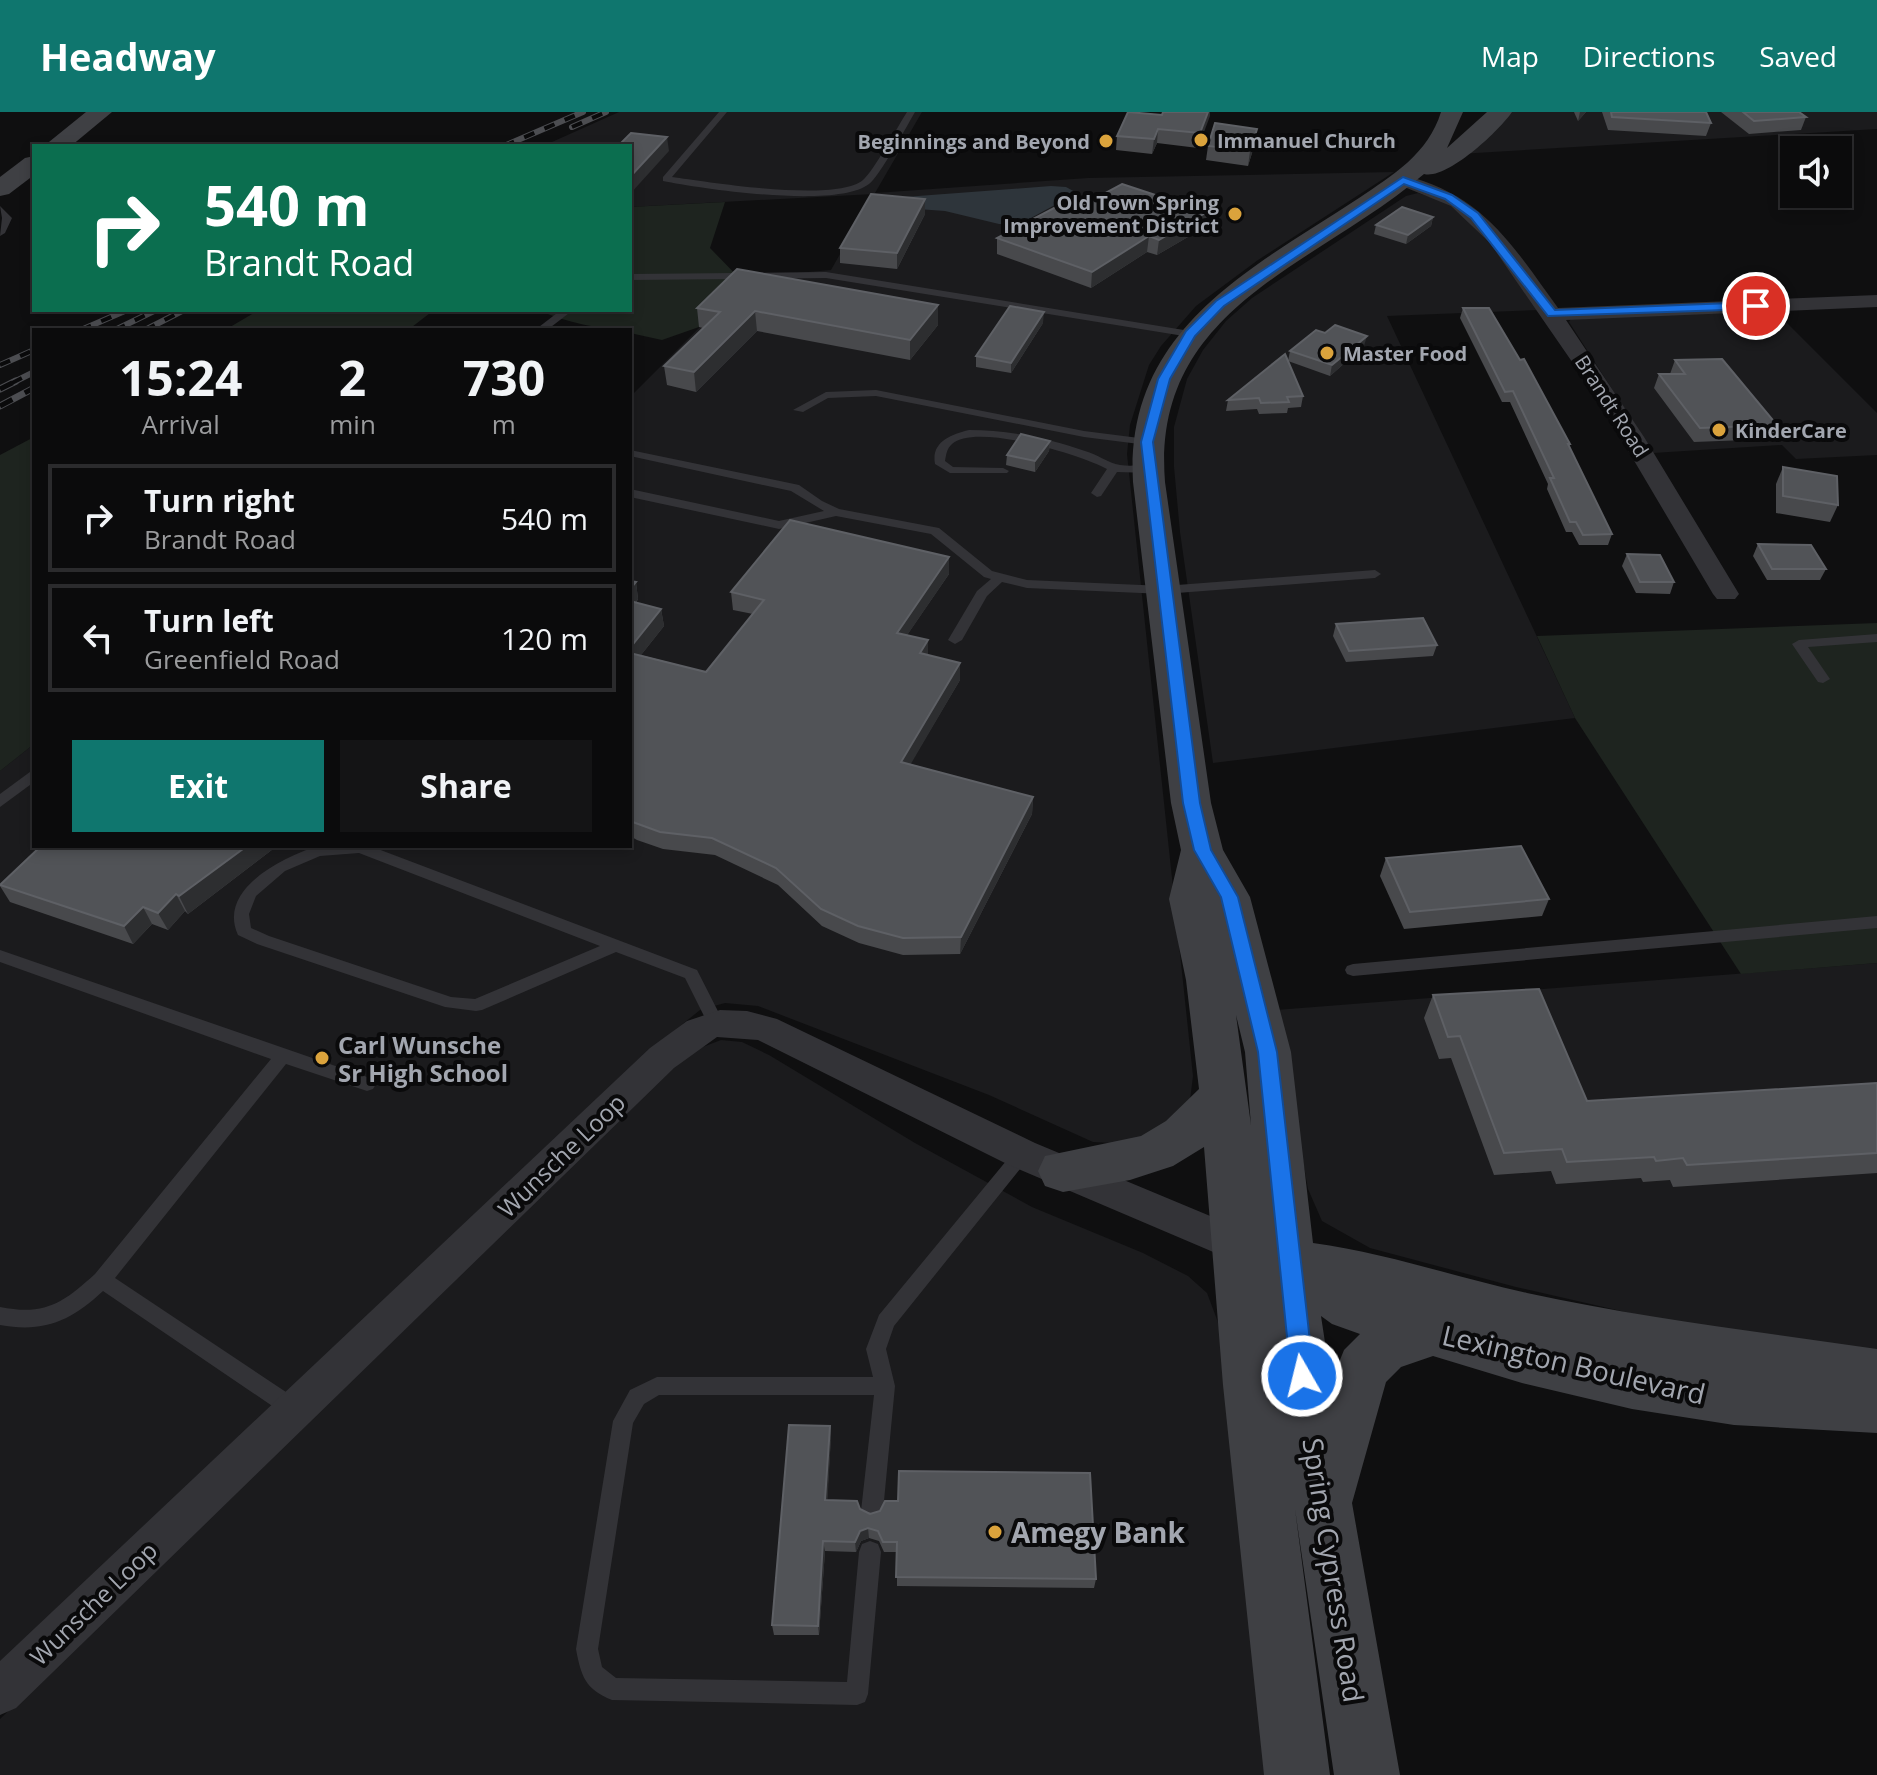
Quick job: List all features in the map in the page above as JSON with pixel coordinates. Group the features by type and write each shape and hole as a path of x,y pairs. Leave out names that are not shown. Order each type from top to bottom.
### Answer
{"main road":[{"path":"59,144 101,112"},
{"name":"Spring Cypress Road","path":"1297,1775 1251,1385 1264,1254 1268,1052 1229,897 1202,850 1191,803 1148,456 1164,379 1190,334 1237,290 1403,180 1435,149 1444,136 1452,112"},
{"path":"1403,180 1435,167 1457,152 1501,112"},
{"path":"0,189 32,165"},
{"name":"Spring Cypress Road","path":"1202,850 1190,899 1208,980 1224,1095 1264,1254 1298,1349 1367,1775"},
{"path":"1043,1162 1134,1158 1167,1146 1191,1129 1224,1095"},
{"name":"Lexington Boulevard","path":"1264,1254 1351,1307 1522,1358 1632,1383 1734,1399 1877,1407"},
{"name":"Lexington Boulevard","path":"1264,1254 1364,1273 1527,1317 1700,1348 1877,1374"},
{"path":"1325,1512 1334,1460 1363,1368 1382,1349 1403,1338 1432,1332"}],"street":[{"name":"Brandt Road","path":"1403,180 1449,197 1475,215 1552,314 1641,450 1726,594"},
{"path":"1552,314 1877,301"},
{"path":"716,1023 735,1021 765,1028 1043,1162 1264,1254"},
{"name":"Wunsche Loop","path":"0,1692 662,1058 698,1029 716,1023"}],"lane":[{"path":"723,112 666,179 798,193 858,189 867,182 911,112"},
{"path":"0,209 7,218 0,233"},
{"path":"632,277 826,275 1190,334"},
{"path":"543,328 565,312"},
{"path":"799,410 826,395 876,393 1084,434 1148,456"},
{"path":"1003,471 950,470 939,462 942,448 959,435 984,433 1085,454 1114,468"},
{"path":"632,453 795,488 836,512 935,531 988,574 1027,584 1164,590 1375,574"},
{"path":"1097,493 1114,468 1148,456"},
{"path":"632,493 779,525 836,512"},
{"path":"955,640 982,594 1000,577"},
{"path":"1823,679 1799,644 1877,638"},
{"path":"0,802 32,776"},
{"path":"615,946 476,1005 451,1003 263,940 244,931 241,914 250,893 280,867 318,851 360,848 691,974 716,1023"},
{"path":"1353,970 1877,922"},
{"path":"0,956 367,1084"},
{"path":"0,1316 46,1319 72,1308 102,1280 283,1056"},
{"path":"872,1511 885,1386 876,1349 886,1321 1043,1162"},
{"path":"102,1280 294,1409"},
{"path":"870,1552 857,1694 612,1689 592,1673 587,1649 623,1421 637,1397 657,1386 885,1386"}],"shaded area":[{"name":"Carl Wunsche Sr High School","path":"619,112 922,112 875,193 1088,178 1394,172 1258,260 1196,306 1161,346 1149,365 1130,425 1127,454 1193,1076 1190,1100 1179,1118 1129,1144 1093,1142 989,1095 758,1006 725,1003 700,1010 669,1035 0,1667 0,771 32,746 32,848 632,848 632,395 750,277 831,270 874,194 632,207 632,144 547,144"},
{"path":"1511,112 1877,112 1877,129 1459,154"},
{"path":"1066,187 1077,193 1029,219 1013,224 999,224 945,211 890,207 891,198"},
{"path":"1418,193 1448,203 1482,232 1539,310 1387,316 1575,718 1213,763 1180,532 1174,467 1174,427 1187,379 1203,350 1226,321 1252,298 1406,196"},
{"path":"725,202 710,248 744,283 699,327 662,340 632,333 632,328 602,328 544,312 632,312 632,207"},
{"path":"1774,310 1877,413 1877,455 1796,459 1782,445 1653,453 1569,322 1571,319"},
{"path":"256,312 431,312 411,328 228,328"},
{"path":"32,438 32,746 0,771 0,455"},
{"path":"1877,623 1877,963 1741,974 1575,718 1537,636"},
{"path":"1877,963 1877,1357 1634,1314 1516,1287 1370,1248 1322,1221 1308,1189 1276,1010"},
{"path":"721,1040 742,1042 769,1055 915,1143 1032,1207 1143,1253 1188,1276 1207,1293 1219,1325 1271,1775 0,1775 0,1719 428,1307 649,1089 695,1050"}],"building":[{"path":"1128,112 1162,115 1163,112 1208,112 1200,133 1158,129 1154,139 1117,136"},
{"path":"1611,112 1706,112 1711,123 1612,117"},
{"path":"1743,112 1799,112 1806,117 1754,121"},
{"path":"1215,123 1257,129 1250,151 1208,146"},
{"path":"631,133 667,137 632,175 632,144 620,144"},
{"path":"1122,184 1207,212 1159,240 1149,236 1092,272 997,238 1073,198 1087,203"},
{"path":"871,194 925,199 897,253 840,248"},
{"path":"1402,207 1433,217 1408,235 1376,225"},
{"path":"737,269 938,305 910,340 755,311 694,372 664,366 720,312 697,308"},
{"path":"1010,306 1044,312 1011,363 976,356"},
{"path":"1463,308 1489,308 1520,360 1524,359 1570,444 1612,534 1583,535 1576,522 1570,522 1550,478 1554,478 1513,391 1505,392"},
{"path":"1335,325 1367,336 1332,365 1290,351 1316,330 1325,333"},
{"path":"1285,354 1303,396 1287,397 1289,402 1261,403 1259,398 1228,400"},
{"path":"1722,359 1777,425 1700,428 1659,374 1685,374 1675,360"},
{"path":"1021,434 1050,441 1035,461 1007,455"},
{"path":"1783,467 1837,476 1838,505 1783,496"},
{"path":"790,520 949,557 897,633 928,640 920,653 960,663 901,762 1033,797 961,937 903,938 858,926 821,909 776,868 712,838 660,832 632,822 632,654 706,672 764,600 731,592"},
{"path":"1758,544 1811,545 1826,569 1772,569"},
{"path":"1627,554 1660,555 1674,582 1640,582"},
{"path":"632,602 661,609 632,645"},
{"path":"1423,618 1437,645 1349,651 1336,624"},
{"path":"1521,846 1549,899 1410,912 1386,858"},
{"path":"39,848 244,848 179,896 176,894 158,913 143,907 124,926 0,885"},
{"path":"1539,989 1587,1101 1877,1083 1877,1153 1687,1165 1683,1158 1656,1161 1654,1157 1567,1162 1562,1149 1504,1153 1460,1036 1448,1037 1433,995"},
{"path":"789,1425 830,1426 825,1500 857,1501 860,1509 870,1514 880,1511 885,1501 898,1501 899,1471 1090,1473 1096,1579 896,1577 897,1542 883,1542 878,1531 868,1528 860,1531 855,1542 823,1541 818,1626 772,1625"}],"railway":[{"path":"509,144 583,112"},
{"path":"572,127 606,112"},
{"path":"86,328 122,312"},
{"path":"119,328 152,312"},
{"path":"149,328 180,312"},
{"path":"0,365 32,351"},
{"path":"0,389 32,373"},
{"path":"0,406 32,389"}],"place":[{"name":"Immanuel Church","path":"1201,140"},
{"name":"Beginnings and Beyond","path":"1106,141"},
{"name":"Old Town Spring Improvement District","path":"1235,214"},
{"name":"Master Food","path":"1327,353"},
{"name":"KinderCare","path":"1719,430"},
{"name":"Carl Wunsche Sr High School","path":"322,1058"},
{"name":"Amegy Bank","path":"995,1532"}],"route":[{"path":"1302,1376 1268,1052 1229,897 1202,850 1191,803 1147,442 1164,379 1190,334 1220,304 1403,180 1449,197 1475,215 1552,314 1756,306"}]}
